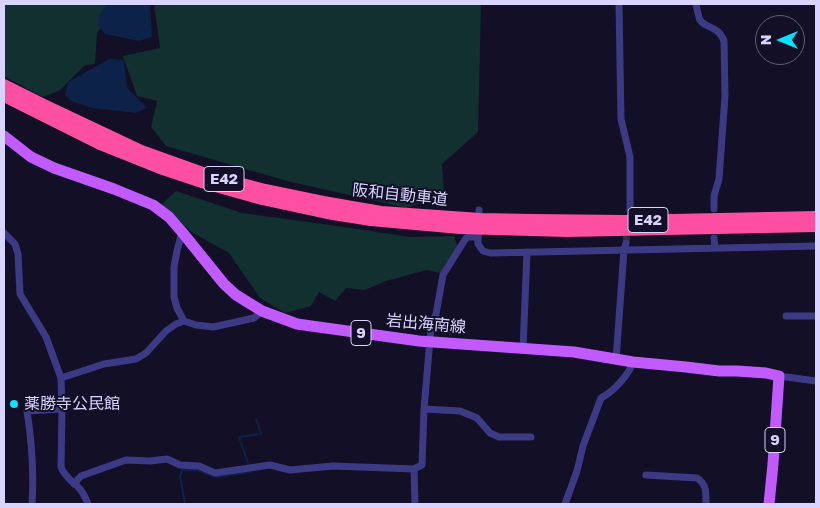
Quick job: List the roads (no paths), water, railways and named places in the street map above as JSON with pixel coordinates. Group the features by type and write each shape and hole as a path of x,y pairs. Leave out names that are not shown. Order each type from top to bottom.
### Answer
{"highway":[{"name":"阪和自動車道","path":"4,85 141,152 208,175 265,190 323,202 461,223"},
{"name":"阪和自動車道","path":"4,96 100,144 160,168 262,199 370,220 479,224 567,231 816,226"},
{"name":"阪和自動車道","path":"479,224 816,217"}],"main road":[{"name":"岩出海南線","path":"4,136 31,156 54,168 153,205 182,232 224,284 249,304 297,324 429,342 574,352 633,362 719,371 766,373 779,376"},
{"name":"9","path":"769,504 779,376"}],"street":[{"path":"619,4 621,119 630,157 630,208"},
{"path":"696,4 700,20 718,31 724,41 725,96 719,179 714,196 714,209"},
{"path":"479,224 478,244 483,251 490,253 625,246"},
{"path":"74,484 81,476 126,460 150,461 167,459 180,465 199,466 215,473 270,465 290,470 333,466 414,470 422,465 429,342 443,275 466,238 469,237 479,224"},
{"path":"4,232 14,244 18,254 20,294 46,337 61,378 62,466 64,474 79,488 88,504"},
{"path":"182,232 176,251 174,267 174,297 184,321"},
{"path":"714,238 714,248"},
{"path":"625,246 629,251 816,246"},
{"path":"616,360 625,246"},
{"path":"523,348 527,252"},
{"path":"61,378 104,364 136,359 146,353 166,331 184,321 213,327 254,318 262,311"},
{"path":"786,316 816,316"},
{"path":"565,504 577,471 582,446 601,398 616,388 632,367 633,362"},
{"path":"779,376 816,381"},
{"path":"424,409 460,411 477,418 490,433 499,437 531,437"},
{"path":"32,504 33,465 27,411 62,410"},
{"path":"414,470 414,504"},
{"path":"646,474 697,478 701,480 706,488 706,504"}],"water":[{"path":"107,4 150,4 152,37 139,41 105,34 98,25 99,16"},
{"path":"109,59 124,60 127,88 147,108 136,113 92,108 71,101 65,95 68,82"}],"waterway":[{"path":"249,466 239,437 261,434 256,419"},
{"path":"185,504 180,476 182,470 196,470 217,477 251,472 250,470"}],"tunnel":[{"path":"626,243 630,207"}],"place":[{"name":"薬勝寺公民館","path":"14,404"}]}
